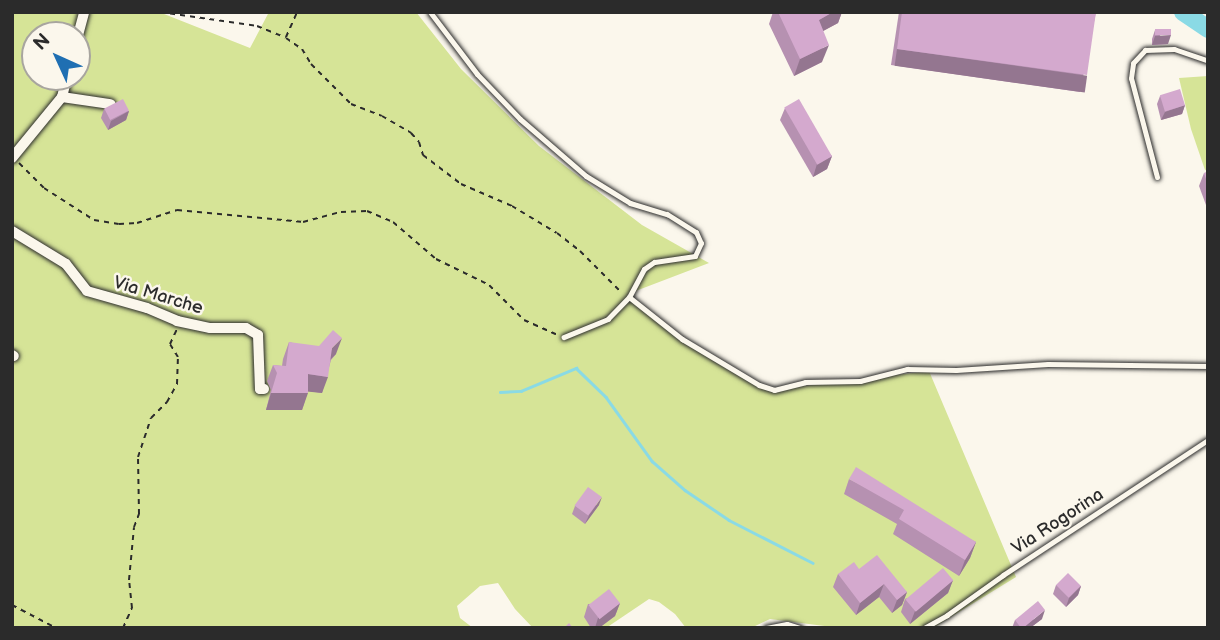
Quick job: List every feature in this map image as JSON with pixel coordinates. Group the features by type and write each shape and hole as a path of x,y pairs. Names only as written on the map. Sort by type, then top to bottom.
{"street":[{"path":"13,157 63,91"},
{"path":"62,96 110,104"},
{"name":"Via Marche","path":"12,231 66,264 87,291 147,308 177,321 210,328 246,328 258,335 260,389 264,389"}],"lane":[{"path":"430,12 477,74 520,119 586,176 630,203 667,214 696,232 701,243 695,256 654,262 644,269 629,297 608,319 564,337"},
{"path":"1157,177 1130,78 1133,63 1145,50 1174,49 1208,61"},
{"path":"629,297 682,339 760,385 774,390 805,382 860,381 907,369 956,370 999,365 1060,363 1208,366"},
{"name":"Via Rogorina","path":"924,628 1208,440"},
{"path":"766,628 787,624 800,628"}],"path":[{"path":"160,12 257,26 286,38 302,49 311,64 351,104 382,116 411,133 419,142 423,155 461,184 512,206 557,233 629,297"},
{"path":"286,38 297,12"},
{"path":"13,157 22,169 44,188 94,220 107,222 137,223 177,210 303,222 341,212 367,211 393,222 436,259 489,285 524,320 564,337"},
{"path":"123,628 132,608 129,580 134,527 139,514 138,457 151,418 167,402 177,384 178,357 170,344 177,329 177,321"},
{"path":"12,605 56,628"}],"green space":[{"path":"12,12 159,12 250,48 269,12 416,12 461,69 539,146 642,225 709,263 633,292 630,298 644,312 753,384 779,389 929,371 1016,577 933,628 840,628 770,619 751,628 686,628 675,614 659,602 649,599 606,628 533,628 515,609 498,583 480,586 457,606 460,618 473,628 12,628"},
{"path":"1208,76 1208,169 1205,170 1191,129 1179,78"}],"building":[{"path":"778,12 833,12 819,20 829,45 800,59"},
{"path":"902,12 1096,12 1087,75 897,49"},
{"path":"1155,29 1171,29 1171,35 1155,35"},
{"path":"1180,89 1185,105 1165,111 1160,95"},
{"path":"123,99 129,111 110,120 104,109"},
{"path":"799,99 832,156 817,165 784,108"},
{"path":"333,330 342,338 332,348 328,377 308,374 308,393 271,393 277,373 273,365 286,366 289,342 319,346"},
{"path":"856,467 976,542 965,560 899,519 904,510 849,479"},
{"path":"588,487 602,497 588,516 574,506"},
{"path":"877,555 907,592 897,600 884,584 860,603 838,574 854,562 859,569"},
{"path":"943,568 953,580 916,612 905,599"},
{"path":"1068,573 1081,586 1069,598 1056,585"},
{"path":"609,589 620,603 600,619 589,605"},
{"path":"1038,601 1045,610 1021,628 1015,620"}],"waterway":[{"path":"1183,12 1208,29"},
{"path":"500,392 521,391 576,368 606,397 652,461 685,490 729,520 813,563"}]}
